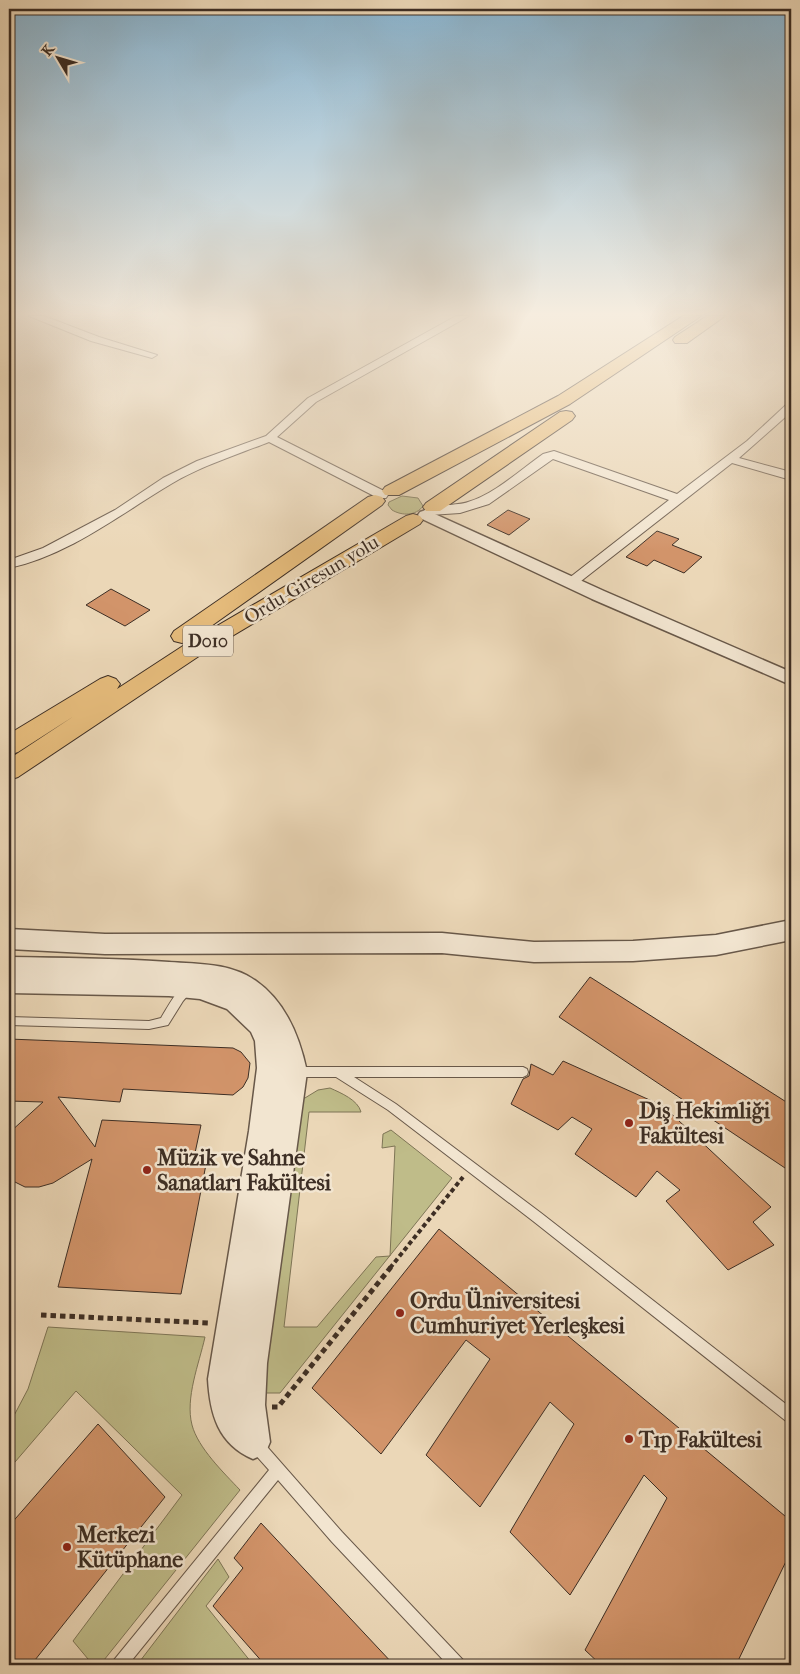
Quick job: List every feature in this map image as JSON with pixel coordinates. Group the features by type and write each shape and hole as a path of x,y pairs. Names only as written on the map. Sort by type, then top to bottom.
{"highway":[{"name":"Ordu-Giresun yolu","path":"9,746 152,657 276,572 383,495 573,394"},
{"name":"Ordu-Giresun yolu","path":"9,771 194,649 425,513 599,394"},
{"path":"412,490 421,492 432,502 425,513 395,520 380,514 376,510 383,495 412,490"}],"street":[{"path":"9,564 48,551 119,513 167,481 201,464 270,438 312,400 323,394"},
{"path":"571,582 730,459 791,406"},
{"path":"270,438 383,495"},
{"path":"425,513 460,509 485,501 547,456 554,454 620,480 679,499"},
{"path":"730,459 791,476"},
{"path":"425,513 571,582 791,679"},
{"path":"9,939 105,944 442,943 534,952 632,951 716,944 791,930"},
{"path":"9,967 152,970 216,976 235,982 252,993 272,1013 290,1051 293,1072 251,1363 248,1405 254,1442"},
{"path":"9,982 169,985 201,988 236,1001 250,1012 261,1025 268,1041 270,1068 263,1131 224,1379 226,1409 232,1425 254,1442"}],"lane":[{"path":"9,1021 149,1025 164,1022 179,998 190,987"},
{"path":"293,1072 523,1072"},
{"path":"338,1072 392,1107 791,1416"},
{"path":"254,1442 277,1470 458,1665"},
{"path":"119,1665 277,1470"}],"path":[{"path":"248,1405 278,1407 471,1167"},
{"path":"41,1315 216,1324"}],"shaded area":[{"path":"402,496 418,498 423,506 417,512 409,514 392,510 388,505 389,502"},
{"path":"330,1088 353,1100 361,1112 309,1112 284,1327 317,1327 376,1257 390,1256 280,1393 262,1393 300,1101 318,1090"},
{"path":"391,1130 452,1178 390,1255 395,1146 382,1148 383,1134"},
{"path":"48,1327 205,1337 191,1392 190,1415 192,1425 195,1434 206,1451 240,1490 100,1665 93,1665 73,1641 182,1495 76,1391 9,1469 9,1425 28,1389"},
{"path":"218,1559 229,1577 206,1606 251,1662 250,1665 137,1665"}],"building":[{"path":"508,510 530,519 509,535 487,525"},
{"path":"657,531 679,539 672,545 702,557 684,573 654,560 647,566 626,557"},
{"path":"111,589 150,610 125,626 86,605"},
{"path":"590,977 791,1105 791,1172 559,1017"},
{"name":"Müzik ve Sahne Sanatları Fakültesi","path":"9,1039 233,1048 241,1052 250,1063 248,1078 243,1087 233,1095 123,1089 120,1102 58,1097 95,1147 102,1120 201,1125 195,1153 208,1154 181,1294 58,1287 92,1159 53,1183 39,1187 25,1187 9,1179 9,1133 43,1102 9,1101"},
{"path":"563,1061 663,1106 771,1207 753,1222 774,1245 728,1270 666,1201 680,1190 657,1171 636,1197 575,1154 592,1129 572,1117 558,1130 511,1104 523,1079 529,1076 531,1064 553,1075"},
{"name":"Tıp Fakültesi","path":"439,1229 791,1521 791,1551 736,1665 601,1665 585,1650 667,1498 644,1475 570,1595 510,1532 574,1424 550,1402 480,1507 426,1455 490,1359 466,1340 381,1454 312,1388"},
{"name":"Merkezi Kütüphane","path":"98,1424 165,1497 31,1665 9,1665 9,1526"},
{"path":"261,1523 394,1665 265,1665 213,1606 243,1568 234,1558"}],"place":[{"name":"Diş Hekimliği Fakültesi","path":"629,1123"},
{"name":"Müzik ve Sahne Sanatları Fakültesi","path":"147,1170"},
{"name":"Ordu Üniversitesi Cumhuriyet Yerleşkesi","path":"400,1313"},
{"name":"Tıp Fakültesi","path":"629,1439"},
{"name":"Merkezi Kütüphane","path":"67,1547"}]}
